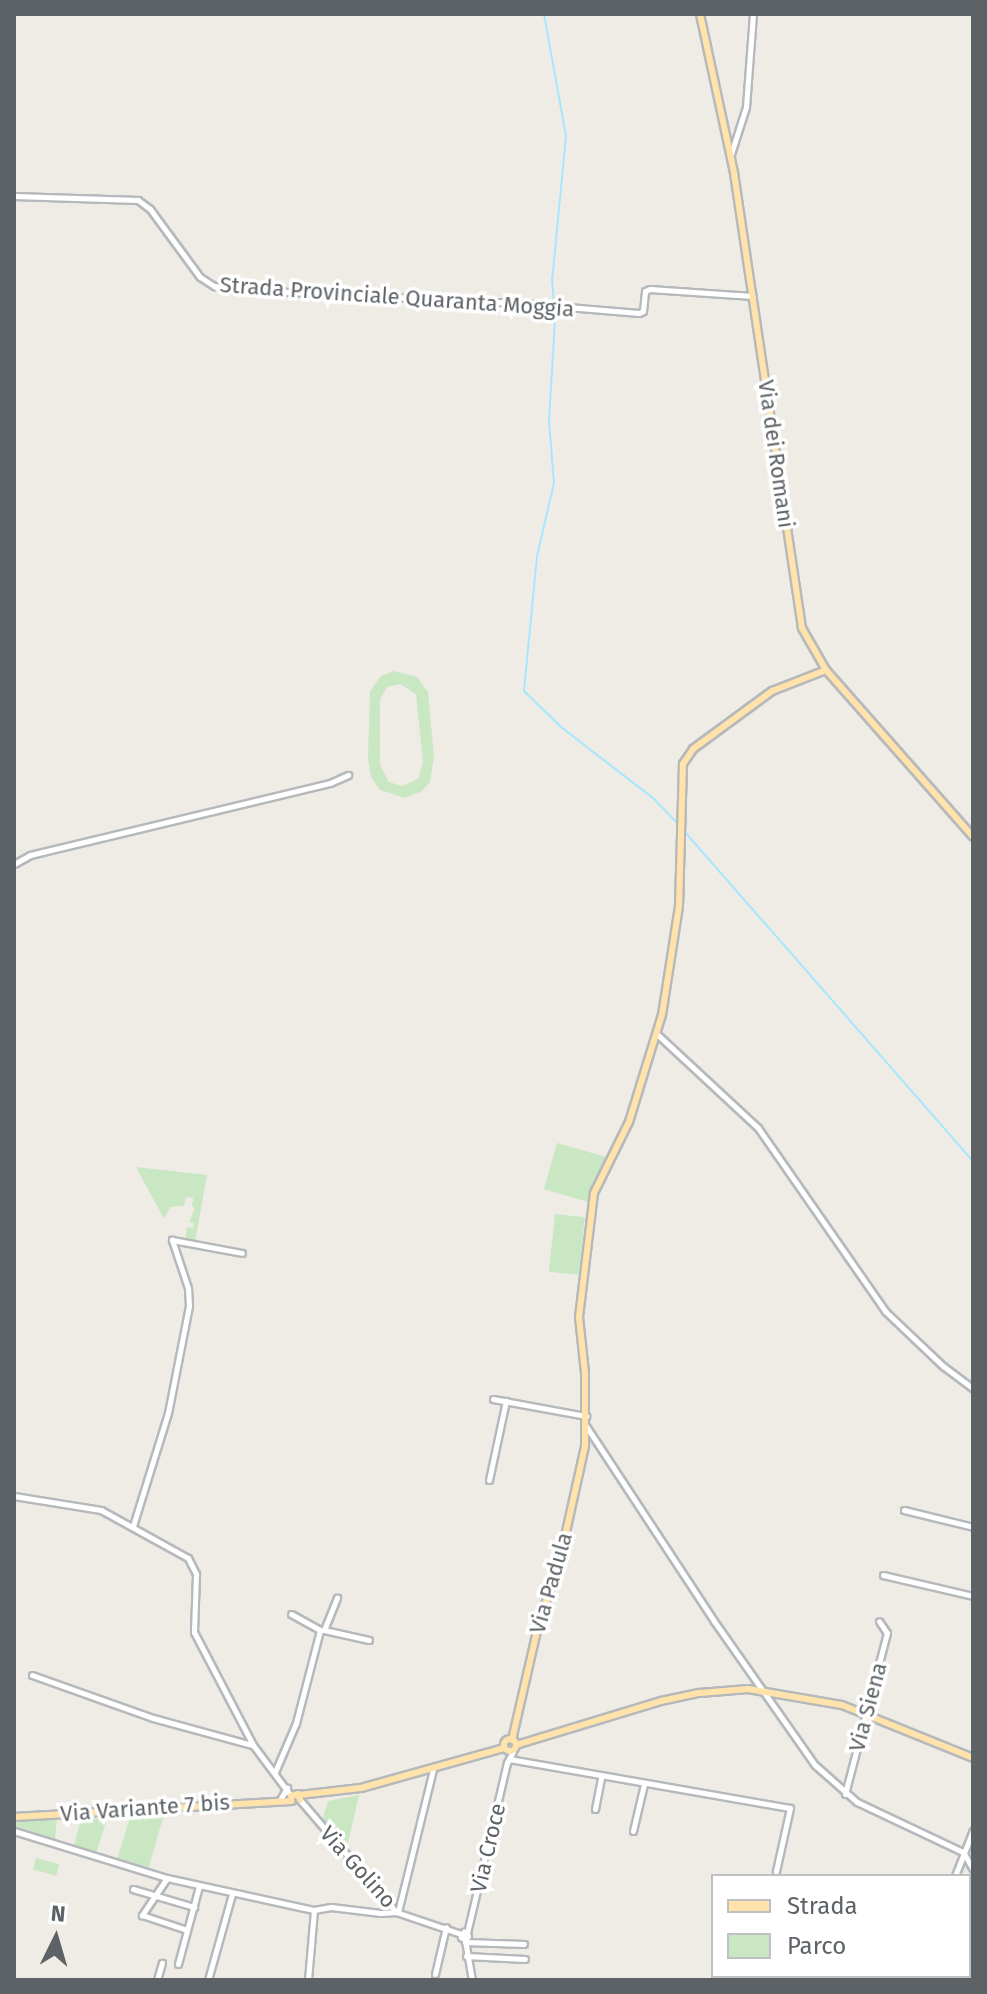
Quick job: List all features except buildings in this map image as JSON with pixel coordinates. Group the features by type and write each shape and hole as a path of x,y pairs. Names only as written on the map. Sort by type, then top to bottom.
{"main road":[{"name":"Via dei Romani","path":"700,14 731,154 799,614 807,639 826,670 973,837"},
{"name":"Via Padula","path":"510,1746 537,1631 562,1550 586,1426 581,1293 594,1193 629,1122 657,1034 679,906 681,776 693,749 772,691 826,670"},
{"name":"Via Variante 7 bis","path":"14,1817 296,1798 361,1788 681,1696 722,1691 762,1691 816,1698 866,1713 973,1758"}],"street":[{"path":"731,154 746,107 753,14"},
{"name":"Strada Provinciale Quaranta Moggia","path":"14,196 138,200 150,209 191,268 214,286 640,313 645,291 658,288 753,296"},
{"path":"14,864 30,855 330,783 348,775"},
{"path":"657,1034 758,1128 885,1311 943,1366 973,1389"},
{"path":"14,1496 85,1506 133,1526 168,1413 189,1306 188,1288 172,1240 242,1253"},
{"path":"493,1399 587,1416"},
{"path":"489,1480 506,1401"},
{"path":"586,1426 762,1691 815,1765 845,1794 963,1852 973,1869"},
{"path":"904,1510 973,1527"},
{"name":"Via Golino","path":"133,1526 188,1558 192,1565 196,1580 194,1632 253,1745 397,1912 446,1927 464,1937"},
{"path":"883,1575 973,1596"},
{"path":"275,1772 296,1723 322,1630 337,1598"},
{"path":"291,1614 322,1630 369,1640"},
{"name":"Via Siena","path":"845,1794 887,1633 879,1621"},
{"path":"32,1675 153,1718 253,1745"},
{"name":"Via Croce","path":"472,1980 464,1937 510,1746"},
{"path":"508,1761 790,1808 776,1871"},
{"path":"14,1831 167,1878 232,1894 314,1910 331,1907 397,1912 433,1769"},
{"path":"595,1809 601,1777"},
{"path":"633,1831 644,1784"},
{"path":"279,1799 287,1787"},
{"path":"956,1874 973,1830"},
{"path":"167,1878 142,1915 187,1930"},
{"path":"178,1964 199,1886"},
{"path":"133,1889 194,1907"},
{"path":"208,1980 232,1894"},
{"path":"308,1980 314,1910"},
{"path":"435,1974 446,1927"},
{"path":"464,1937 524,1944"},
{"path":"466,1956 525,1959"},
{"path":"157,1980 162,1963"}],"green space":[{"path":"394,671 417,677 428,692 434,757 430,782 422,791 405,798 380,790 371,777 368,759 370,691 381,676","holes":["400,684 416,694 423,763 418,779 402,786 389,782 380,765 380,699 387,687"]},
{"path":"557,1143 607,1157 594,1203 544,1189"},
{"path":"136,1167 207,1175 195,1242 185,1240 187,1227 193,1228 194,1223 189,1222 195,1208 192,1206 193,1198 186,1197 184,1206 170,1207 164,1219"},
{"path":"555,1214 585,1217 579,1275 549,1272"},
{"path":"359,1795 347,1847 342,1848 321,1825 328,1801"},
{"path":"164,1814 148,1870 117,1860 130,1817"},
{"path":"57,1818 55,1839 14,1826 17,1822"},
{"path":"107,1818 96,1854 74,1846 81,1819"},
{"path":"36,1858 59,1864 56,1876 33,1870"}],"waterway":[{"path":"544,14 566,136 552,281 555,319 549,421 554,483 537,556 524,691 561,727 654,799 680,826"},
{"path":"684,831 973,1161"}]}
